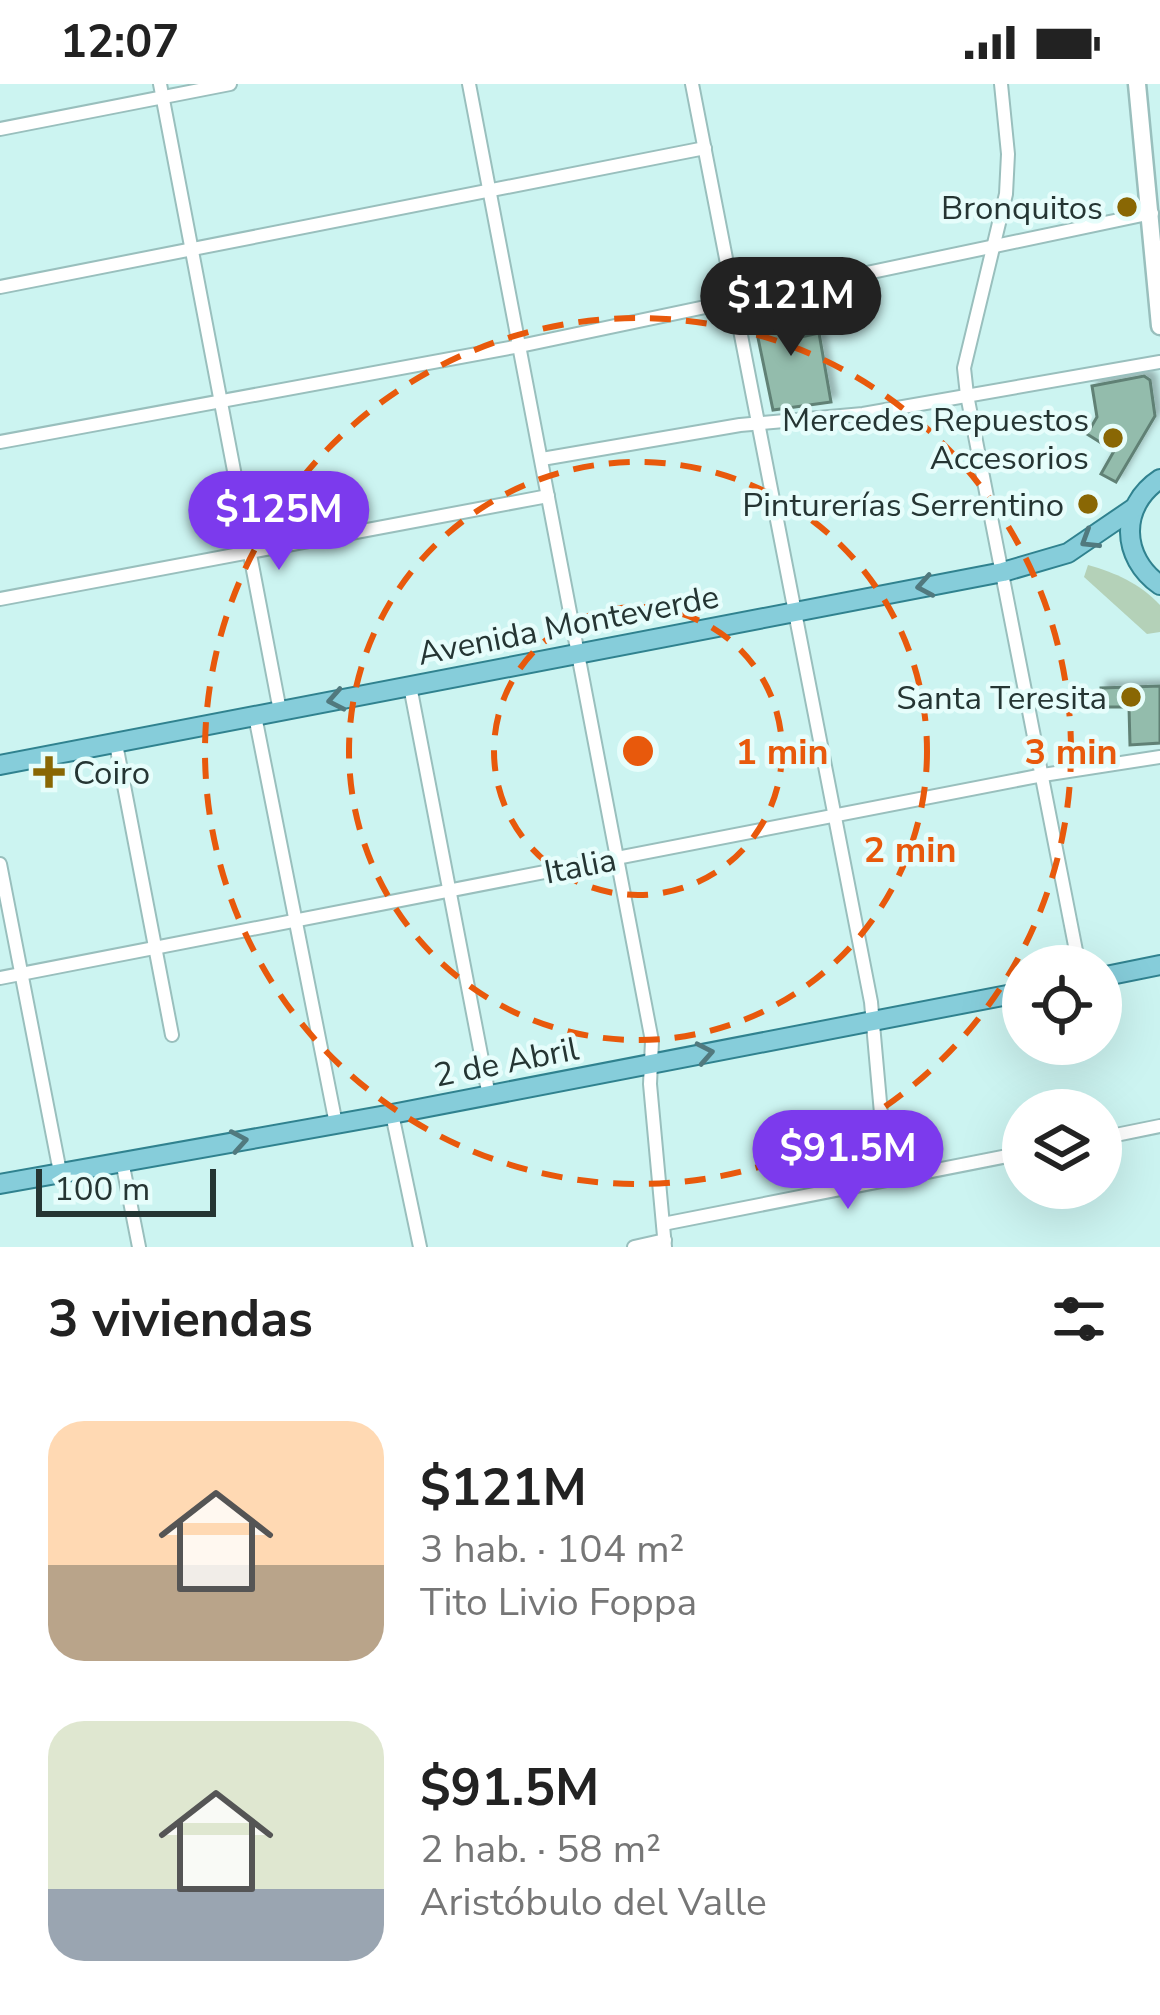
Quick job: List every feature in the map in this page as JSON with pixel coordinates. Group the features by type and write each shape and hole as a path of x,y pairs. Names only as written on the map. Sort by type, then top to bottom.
{"main road":[{"path":"1137,84 1151,121 1156,218 1149,229 1160,326"},
{"path":"1155,482 1160,462"},
{"name":"Avenida Monteverde","path":"0,765 1003,572 1068,553 1133,508 1155,482"},
{"path":"1133,508 1130,545 1137,562 1160,585"},
{"path":"1122,973 1160,965"},
{"name":"2 de Abril","path":"0,1184 489,1096 1002,996"}],"street":[{"path":"0,129 161,91 230,84"},
{"path":"469,84 652,1041 665,1244 634,1247"},
{"path":"692,84 872,1021 887,1180"},
{"path":"1001,84 1009,175 964,368 1075,945"},
{"path":"161,91 280,711"},
{"path":"0,287 705,148"},
{"path":"0,442 520,346 1156,218"},
{"path":"542,459 759,424 862,414 1160,362"},
{"path":"0,599 548,496"},
{"path":"410,686 489,1096"},
{"path":"255,716 336,1124"},
{"path":"116,744 172,1035"},
{"name":"Italia","path":"0,978 1042,775 1160,757"},
{"path":"0,864 60,1172"},
{"path":"392,1114 420,1247"},
{"path":"1122,1134 1160,1126"},
{"path":"663,1224 1002,1157"},
{"path":"122,1161 139,1247"}],"green space":[{"path":"1088,565 1127,580 1152,597 1160,605 1160,632 1147,634 1084,577"}],"building":[{"path":"794,301 801,337 819,333 831,402 773,410 752,309"},
{"path":"1144,376 1150,380 1155,416 1116,482 1101,474 1114,451 1087,434 1097,417 1092,386"},
{"path":"1160,686 1160,743 1130,745 1129,707 1102,707 1101,688"}],"place":[{"name":"Bronquitos","path":"1127,207"},
{"name":"Mercedes Repuestos Accesorios","path":"1113,438"},
{"name":"Pinturerías Serrentino","path":"1088,504"},
{"name":"Santa Teresita","path":"1131,697"},
{"name":"Coiro","path":"49,772"}]}
